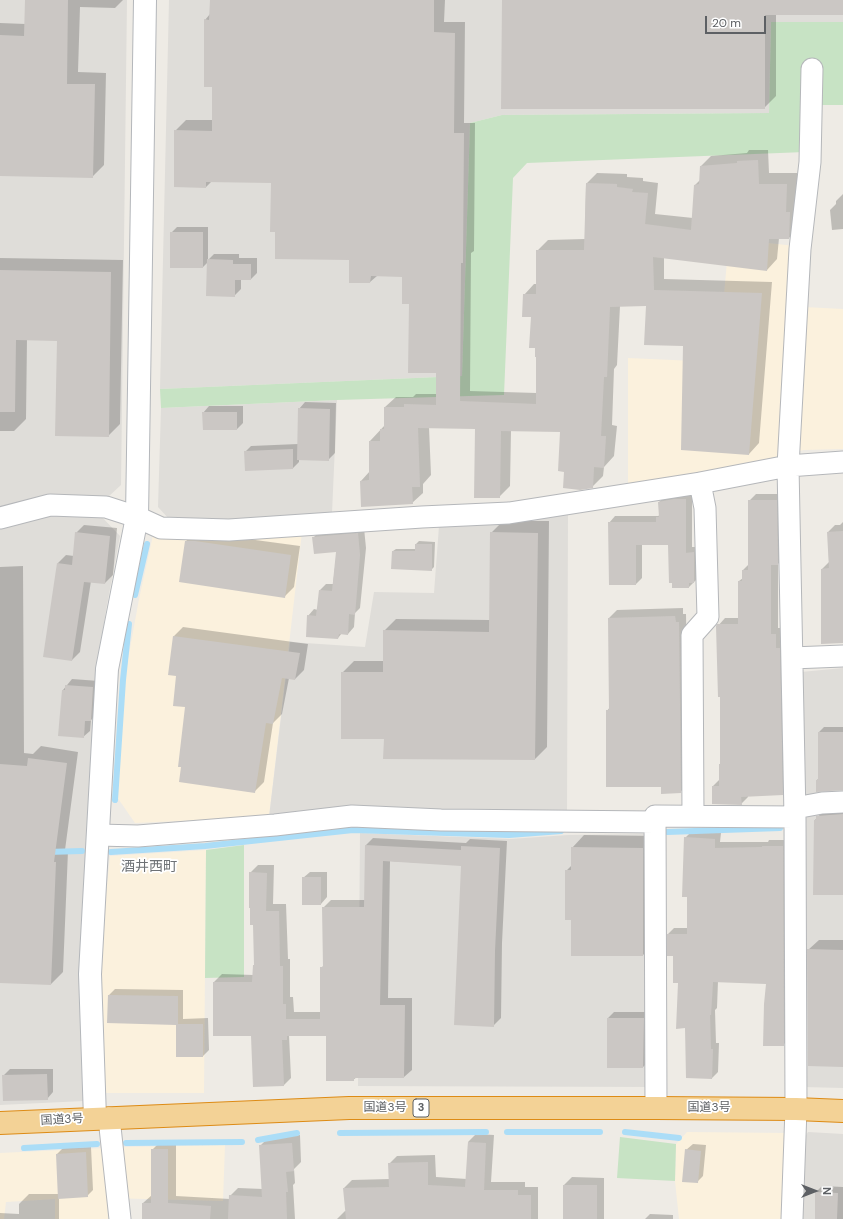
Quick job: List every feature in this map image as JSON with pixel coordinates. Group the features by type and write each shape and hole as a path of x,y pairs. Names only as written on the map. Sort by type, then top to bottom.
{"highway":[{"name":"国道3号","path":"0,1123 349,1108 656,1108 796,1109 843,1111"}],"street":[{"path":"120,1219 102,1118 90,974 106,669 137,517 146,0"},
{"path":"792,1219 796,1109 795,812 788,466 800,249 810,162 812,70"},
{"path":"0,518 50,505 106,507 137,517 161,528 229,530 422,517 509,514 700,483 788,466 843,462"},
{"path":"693,816 692,635 708,617 705,508 700,483"},
{"path":"792,658 843,656"},
{"path":"656,1108 655,816 795,812 822,803 843,802"},
{"path":"98,834 138,836 275,826 352,816 442,820 655,822"}],"shaded area":[{"path":"0,0 127,0 121,485 108,497 65,495 34,498 0,510"},
{"path":"169,0 843,0 843,22 771,22 769,113 502,115 470,123 462,376 160,389"},
{"path":"729,239 796,246 804,307 843,309 843,449 804,450 767,459 628,486 628,358 718,362"},
{"path":"337,400 332,513 233,520 169,519 158,507 161,408"},
{"path":"47,513 101,516 120,536 106,610 95,691 84,1101 0,1105 0,527"},
{"path":"568,515 567,814 269,817 290,642 365,647 374,592 434,593 439,526 494,523"},
{"path":"302,532 269,817 135,823 117,797 125,676 139,599 153,535"},
{"path":"843,668 843,1088 803,1087 807,935 801,672"},
{"path":"360,833 510,839 568,835 647,834 650,1087 358,1086"},
{"path":"206,850 204,1093 103,1093 98,973 110,856"},
{"path":"687,1132 788,1133 781,1219 679,1219 675,1181 676,1144"},
{"path":"808,1132 843,1134 843,1219 800,1219 801,1143"},
{"path":"225,1145 223,1201 107,1198 108,1219 55,1219 55,1199 6,1202 4,1219 0,1219 0,1153 126,1147"}],"green space":[{"path":"771,22 843,22 843,105 815,105 805,152 527,163 513,178 504,395 337,400 161,408 160,389 462,376 470,123 502,115 769,113"},
{"path":"244,845 244,977 205,978 206,850"},
{"path":"620,1137 676,1144 675,1181 617,1178"}],"building":[{"path":"25,0 68,0 67,84 95,84 93,178 0,176 0,35 24,36"},
{"path":"210,0 434,0 434,32 455,33 454,133 464,133 460,401 536,404 535,348 529,348 531,317 522,317 523,294 536,294 536,250 584,250 586,183 617,184 617,187 633,189 632,192 648,193 645,224 691,230 694,185 699,184 700,166 758,160 759,184 787,184 786,212 790,212 789,239 769,239 767,271 653,257 654,290 762,293 749,455 681,450 683,346 644,345 646,306 610,307 607,377 604,377 601,436 606,436 604,468 594,467 593,488 580,490 563,488 564,472 558,471 560,432 501,431 500,498 474,498 475,429 418,428 420,487 412,487 413,504 361,507 360,481 369,480 369,441 380,441 380,429 384,429 384,407 404,407 404,404 436,405 436,373 408,373 409,304 402,304 402,277 371,276 370,283 349,283 349,260 275,259 275,232 270,232 271,183 206,182 206,188 174,187 174,130 212,131 212,87 204,87 204,19 209,20"},
{"path":"502,0 843,0 843,15 765,15 765,109 501,109"},
{"path":"170,232 203,232 203,268 170,268"},
{"path":"207,259 233,260 233,264 251,264 251,280 235,280 235,297 206,296"},
{"path":"0,270 111,272 109,437 55,436 57,341 16,340 15,412 0,412"},
{"path":"298,408 330,409 329,461 297,460"},
{"path":"202,412 237,412 237,430 203,430"},
{"path":"293,449 293,469 245,471 244,451"},
{"path":"674,499 686,499 686,553 694,552 694,583 689,583 689,588 672,588 672,583 669,583 668,545 636,545 636,585 609,585 608,522 656,522 656,517 659,517 658,502"},
{"path":"748,500 777,500 778,565 771,565 771,634 776,634 776,648 780,648 783,795 741,797 742,805 712,804 712,786 719,786 720,764 720,697 718,697 716,626 717,624 738,624 738,581 742,581 742,570 748,570"},
{"path":"843,531 843,643 821,644 821,569 829,568 827,532"},
{"path":"75,532 110,536 105,584 84,582 72,661 43,657 57,563 72,565"},
{"path":"490,532 538,533 535,760 383,759 384,739 341,739 341,672 383,672 383,630 489,632"},
{"path":"358,533 360,555 355,615 349,614 348,635 339,634 338,639 306,637 307,615 316,616 319,590 332,591 336,552 314,554 312,537"},
{"path":"185,541 195,541 291,555 285,598 179,582"},
{"path":"415,544 432,544 432,571 391,569 392,551 415,551"},
{"path":"675,616 676,622 679,622 681,793 661,794 661,787 606,787 606,710 609,710 608,618"},
{"path":"173,636 300,653 295,680 282,678 273,724 266,723 255,793 179,782 181,767 178,767 185,707 173,706 176,676 168,675"},
{"path":"65,685 93,687 91,721 85,721 84,738 58,736 62,690 65,690"},
{"path":"818,732 843,732 843,790 816,792 816,780 818,780"},
{"path":"28,758 67,763 54,862 56,862 51,985 0,983 0,764 27,766"},
{"path":"843,814 843,895 813,895 814,820 816,820 816,816"},
{"path":"684,837 715,839 715,848 783,846 784,1046 763,1046 766,984 713,982 710,1015 711,1049 713,1049 712,1079 686,1078 685,1028 676,1029 678,983 673,983 673,956 667,956 667,934 687,934 687,897 682,897"},
{"path":"365,845 461,850 461,846 500,848 495,951 494,1027 454,1025 461,866 383,861 380,1005 405,1005 404,1078 354,1078 354,1081 326,1081 326,1036 287,1036 287,1040 282,1040 284,1086 253,1087 251,1036 213,1036 213,982 252,982 254,965 253,925 250,925 249,872 267,873 266,911 279,911 280,966 283,966 283,1004 286,1004 286,1019 320,1019 320,967 323,967 322,907 364,907"},
{"path":"571,847 643,848 643,956 571,956 571,920 565,920 565,870 571,870"},
{"path":"302,877 321,877 321,905 302,905"},
{"path":"807,949 843,950 843,1067 808,1066"},
{"path":"108,995 178,996 178,1024 203,1024 203,1057 176,1057 176,1025 107,1023"},
{"path":"607,1018 644,1018 643,1068 607,1068"},
{"path":"47,1074 48,1100 3,1101 2,1075"},
{"path":"468,1142 486,1143 484,1190 518,1190 518,1195 531,1195 531,1219 346,1219 343,1188 389,1187 388,1163 428,1162 428,1185 465,1187"},
{"path":"292,1143 294,1171 286,1172 288,1192 286,1192 287,1219 228,1219 229,1195 262,1197 259,1145"},
{"path":"151,1149 168,1149 168,1203 211,1206 210,1219 142,1219 142,1203 151,1203"},
{"path":"685,1149 701,1151 698,1183 682,1182"},
{"path":"86,1152 88,1197 58,1199 56,1154"},
{"path":"563,1185 597,1185 597,1219 563,1219"},
{"path":"815,1192 838,1193 837,1219 815,1219"}],"waterway":[{"path":"135,595 147,544"},
{"path":"115,800 123,680 129,624"},
{"path":"667,832 780,828"},
{"path":"111,852 205,846 353,830 509,835 561,831"},
{"path":"47,852 82,851"},
{"path":"340,1133 486,1132"},
{"path":"507,1132 600,1132"},
{"path":"625,1132 679,1138"},
{"path":"258,1140 297,1133"},
{"path":"126,1143 242,1142"},
{"path":"24,1148 97,1144"}],"district":[{"name":"酒井西町","path":"149,867"}]}
